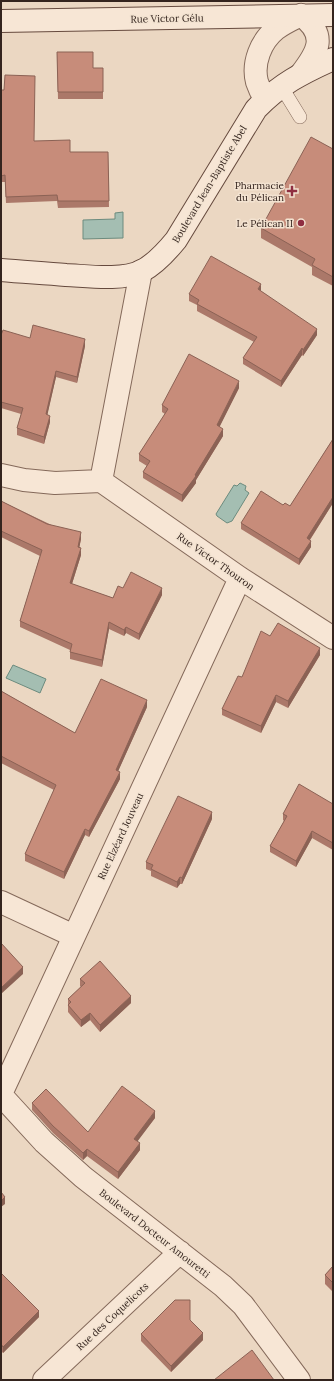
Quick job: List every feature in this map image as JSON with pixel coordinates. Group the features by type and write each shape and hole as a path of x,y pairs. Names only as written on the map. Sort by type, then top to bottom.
{"street":[{"path":"273,93 257,83 255,68 262,47 265,41 276,30 301,15 315,27 318,46 313,59 301,74"},
{"name":"Rue Victor Gélu","path":"1,20 333,15"},
{"name":"Boulevard Jean-Baptiste Abel","path":"1,270 103,277 121,276 141,271 158,259 176,240 256,109 273,93 301,74 333,59"},
{"path":"1,474 24,480 55,483 101,481 141,271"},
{"name":"Rue Victor Thouron","path":"101,481 240,578 333,638"},
{"name":"Rue Elzéard Jouveau","path":"1,1095 240,578"},
{"path":"1,902 74,936"},
{"name":"Boulevard Docteur Amouretti","path":"1,1095 60,1158 224,1286 243,1305 299,1380"},
{"name":"Rue des Coquelicots","path":"44,1380 180,1252"}],"lane":[{"path":"273,93 300,117"}],"shaded area":[{"path":"123,212 123,238 83,239 83,220 115,219 115,213"},
{"path":"240,483 246,486 245,490 249,493 232,521 227,523 216,514 234,485 237,486"},
{"path":"13,665 46,679 40,693 6,678"}],"building":[{"path":"57,52 93,52 93,68 103,68 103,92 58,92"},
{"path":"5,75 35,76 34,141 70,140 70,152 108,152 109,201 58,201 57,195 6,197 5,175 1,176 1,90 4,90"},
{"name":"Le Pélican II","path":"311,137 333,149 333,277 312,265 315,259 261,228"},
{"path":"211,256 261,284 258,289 317,329 303,350 302,348 281,381 243,358 257,337 197,304 199,300 189,294"},
{"path":"33,325 85,339 77,377 56,371 46,414 50,416 44,437 17,428 23,408 1,402 1,335 3,330 30,338"},
{"path":"189,354 239,381 217,425 223,429 195,475 196,476 182,495 143,472 150,461 139,454 168,409 162,405"},
{"path":"333,439 333,497 307,538 311,541 299,559 241,523 261,491 283,505 285,503 290,506"},
{"path":"1,501 47,524 81,532 78,547 81,548 70,583 113,598 118,586 123,588 131,572 162,588 139,634 126,627 124,630 109,622 102,660 70,652 72,644 20,621 42,550 1,531"},
{"path":"278,623 320,648 288,701 276,695 261,726 222,709 238,676 242,677 261,631 270,636"},
{"path":"101,679 147,700 116,770 120,772 89,831 85,829 64,872 25,854 56,785 1,756 1,691 75,733"},
{"path":"299,784 333,804 333,843 312,831 296,861 270,846 287,816 283,814"},
{"path":"178,796 212,812 182,878 180,877 177,882 151,869 153,865 146,862"},
{"path":"1,943 23,967 1,988"},
{"path":"100,961 131,996 100,1025 90,1013 81,1020 68,1005 71,1002 68,999 85,983 80,979"},
{"path":"122,1086 155,1111 134,1139 140,1143 118,1172 87,1149 83,1153 53,1126 32,1103 46,1089 88,1132"},
{"path":"1,1192 5,1197 1,1201"},
{"path":"333,1266 333,1283 325,1275"},
{"path":"1,1273 39,1311 3,1347 1,1344"},
{"path":"175,1300 190,1300 190,1320 203,1333 171,1366 141,1334"},
{"path":"252,1350 274,1380 214,1380"}],"place":[{"name":"Pharmacie du Pélican","path":"292,191"},
{"name":"Le Pélican II","path":"301,223"}]}
